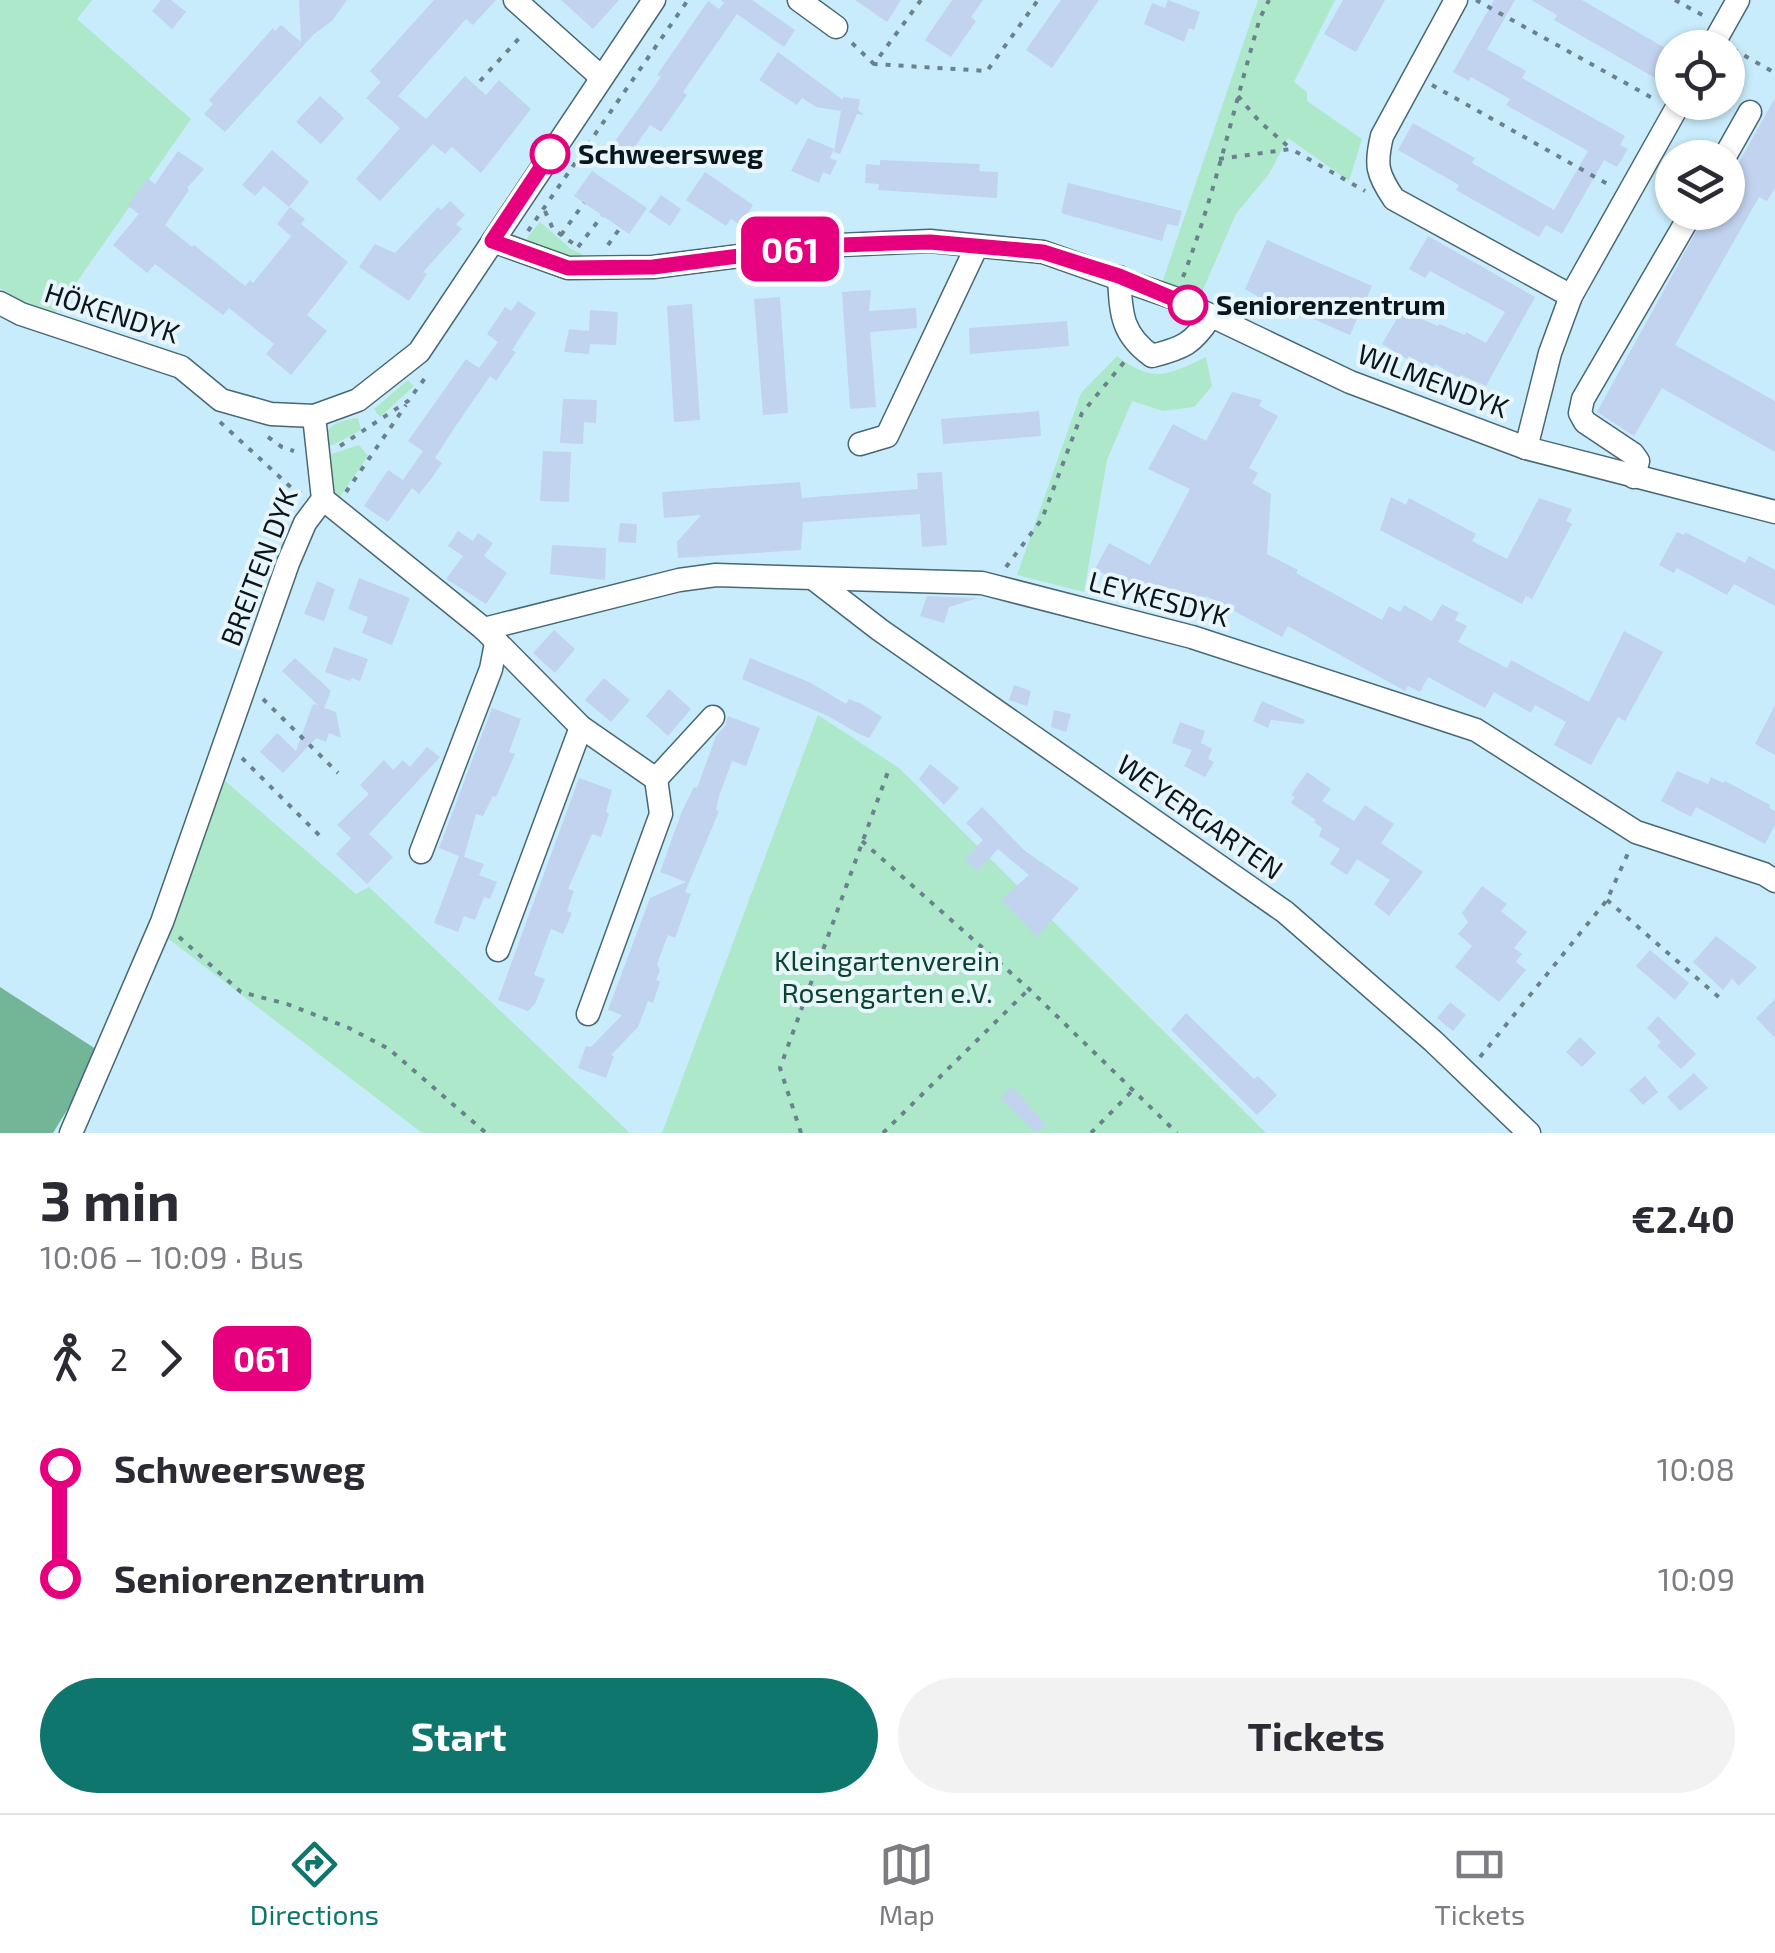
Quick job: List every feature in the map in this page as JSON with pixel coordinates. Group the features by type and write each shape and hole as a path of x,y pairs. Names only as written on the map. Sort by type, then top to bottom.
{"street":[{"path":"515,0 601,77"},
{"path":"314,416 358,400 419,352 654,0"},
{"path":"799,0 836,27"},
{"path":"1456,0 1382,136 1376,160 1381,180 1394,199 1570,296"},
{"path":"1721,30 1738,0"},
{"path":"1734,140 1750,112"},
{"path":"1526,448 1550,353 1570,296 1671,120"},
{"path":"1634,477 1638,461 1633,454 1585,422 1580,413 1584,399 1682,230"},
{"name":"WILMENDYK","path":"492,241 568,268 653,267 817,246 930,242 1043,252 1174,298 1350,382 1526,448 1775,512"},
{"path":"860,444 887,436 978,246"},
{"path":"1119,276 1123,320 1134,344 1152,356 1176,350 1196,339 1210,317"},
{"name":"HÖKENDYK","path":"0,303 21,314 181,367 222,400 270,414 314,416"},
{"name":"BREITEN DYK","path":"71,1133 162,922 288,563 305,523 329,504 314,416"},
{"path":"329,504 490,636 581,727 656,779 661,814 588,1014"},
{"name":"LEYKESDYK","path":"490,636 698,578 754,574 992,586 1192,636 1476,730 1636,832 1764,874 1775,882"},
{"name":"WEYERGARTEN","path":"814,579 880,630 1285,912 1467,1072 1529,1133"},
{"path":"421,852 491,669 490,636"},
{"path":"656,779 713,717"},
{"path":"498,950 581,727"}],"path":[{"path":"874,64 921,0"},
{"path":"836,27 874,64 988,71 1038,0"},
{"path":"1174,298 1199,234 1269,0"},
{"path":"1476,0 1655,95"},
{"path":"1675,0 1708,30"},
{"path":"480,81 526,30"},
{"path":"1745,54 1775,72"},
{"path":"1414,76 1628,195"},
{"path":"1238,95 1258,121 1291,149 1333,170 1359,189 1394,199"},
{"path":"1219,159 1291,149"},
{"path":"561,235 584,203"},
{"path":"578,246 602,216"},
{"path":"603,253 620,228"},
{"path":"992,586 1042,519 1082,413 1134,344"},
{"path":"217,420 295,491 329,504 408,401"},
{"path":"248,684 338,773"},
{"path":"227,744 320,836"},
{"path":"801,1133 780,1068 889,769"},
{"path":"1467,1072 1606,900 1636,832"},
{"path":"862,840 1030,989 1177,1133"},
{"path":"1606,900 1722,1000"},
{"path":"162,922 241,992 287,1004 349,1028 389,1049 486,1133"},
{"path":"882,1133 1030,989"},
{"path":"1091,1133 1134,1089"}],"green space":[{"path":"0,0 92,0 77,19 191,119 55,313 25,303 0,288"},
{"path":"1258,0 1335,0 1294,82 1307,92 1307,101 1362,139 1349,181 1288,138 1269,174 1236,214 1198,301 1162,283"},
{"path":"540,222 581,257 553,254 529,243 527,238"},
{"path":"1117,356 1141,370 1161,374 1206,357 1212,386 1194,407 1163,411 1132,401 1107,460 1084,592 1017,575 1081,393"},
{"path":"408,380 414,386 380,417 374,409"},
{"path":"358,418 361,430 320,448 333,426"},
{"path":"359,445 368,456 339,498 328,489 325,456"},
{"name":"Kleingartenverein Rosengarten e.V.","path":"818,715 899,768 1266,1133 662,1133"},
{"path":"223,779 356,894 369,887 630,1133 422,1133 166,937"},
{"path":"0,987 102,1053 53,1133 0,1133"}],"building":[{"path":"161,0 171,0 186,12 172,29 152,11"},
{"path":"299,0 347,0 332,21 313,35 225,132 204,114 213,104 209,100 273,28 275,31 281,25 301,42"},
{"path":"434,0 496,0 473,25 466,19 398,96 426,119 465,76 486,95 499,80 531,109 481,173 452,147 445,154 433,144 380,201 356,179 400,128 366,98 381,82 370,71"},
{"path":"561,0 619,0 593,29"},
{"path":"721,0 752,0 795,30 784,47 737,14 683,92 687,95 661,132 650,125 629,155 613,144 708,1 719,9 724,3"},
{"path":"855,0 901,0 887,22"},
{"path":"952,0 983,0 971,17 976,21 951,57 925,40"},
{"path":"1061,0 1099,0 1052,68 1026,50"},
{"path":"1168,0 1200,12 1194,30 1189,28 1184,42 1144,24 1152,3 1165,8"},
{"path":"1343,0 1385,0 1356,52 1324,34"},
{"path":"1494,0 1515,0 1487,49 1526,71 1522,78 1625,136 1620,145 1628,149 1617,167 1604,160 1562,234 1546,225 1539,237 1456,190 1459,185 1398,150 1413,123 1475,158 1472,163 1554,210 1588,151 1506,105 1510,99 1471,77 1469,81 1453,72"},
{"path":"1531,0 1582,0 1655,42 1655,78 1554,20 1557,15"},
{"path":"778,52 843,100 860,99 858,110 864,115 857,114 840,154 834,152 841,111 816,107 802,98 797,105 759,80"},
{"path":"320,96 344,118 321,144 296,122"},
{"path":"1775,98 1775,188 1767,201 1759,197 1745,222 1745,152"},
{"path":"808,138 834,149 830,158 837,161 830,175 823,172 819,183 791,171"},
{"path":"272,150 309,182 289,207 264,186 255,196 242,185"},
{"path":"178,151 204,169 187,188 165,225 245,286 250,280 253,283 301,224 348,262 307,315 327,331 291,375 266,354 274,344 229,308 223,315 155,264 147,273 113,245 139,214 128,206 147,178 155,184"},
{"path":"880,160 980,164 979,171 998,172 997,198 878,190 879,184 865,183 866,164 880,165"},
{"path":"592,171 647,208 629,234 574,196"},
{"path":"705,172 753,205 740,225 731,219 726,226 686,200"},
{"path":"1068,183 1182,211 1178,226 1167,224 1162,241 1061,213"},
{"path":"661,195 681,209 670,226 649,212"},
{"path":"450,201 465,215 456,224 462,229 423,272 427,274 409,301 359,267 375,244 395,253 438,207 441,210"},
{"path":"290,207 305,219 291,236 277,224"},
{"path":"1697,230 1740,230 1675,345 1775,401 1775,452 1662,388 1634,436 1597,412"},
{"path":"1428,236 1535,297 1486,386 1461,375 1459,378 1435,364 1423,364 1409,356 1407,359 1382,344 1402,310 1486,343 1505,312 1430,271 1425,278 1409,269"},
{"path":"1267,240 1372,286 1350,335 1283,306 1281,312 1258,302 1260,298 1245,289"},
{"path":"871,290 869,311 916,308 917,328 870,332 876,407 850,409 842,292"},
{"path":"780,297 788,413 763,415 754,299"},
{"path":"518,301 536,313 496,381 490,376 435,458 442,463 431,479 419,494 412,488 388,522 364,506 388,470 403,480 423,451 408,441 466,359 479,368 498,342 487,334 505,307 511,311"},
{"path":"692,304 700,420 674,422 667,306"},
{"path":"590,310 618,312 616,345 590,344 589,354 564,352 569,329 589,331"},
{"path":"1067,321 1069,346 970,354 969,328"},
{"path":"1232,392 1262,400 1259,406 1278,416 1249,468 1258,473 1252,483 1271,494 1267,554 1298,570 1296,573 1382,620 1389,606 1400,612 1404,605 1432,621 1442,604 1459,613 1455,620 1467,626 1458,642 1507,668 1511,660 1589,702 1624,631 1663,652 1625,721 1618,717 1591,765 1554,745 1566,722 1535,705 1531,713 1494,692 1485,708 1428,677 1420,692 1408,686 1405,691 1288,626 1282,637 1206,596 1192,621 1095,569 1109,543 1150,565 1190,489 1148,469 1173,424 1206,441"},
{"path":"563,399 597,400 596,423 584,422 583,444 560,443"},
{"path":"1039,411 1041,436 943,444 941,419"},
{"path":"543,451 571,452 569,502 540,501"},
{"path":"942,472 947,545 922,547 920,514 803,522 801,550 678,558 677,542 701,515 664,518 662,492 800,482 802,498 918,489 917,473"},
{"path":"1391,497 1406,505 1409,498 1476,534 1472,541 1507,559 1539,498 1572,509 1566,521 1572,524 1532,599 1526,596 1522,604 1380,530"},
{"path":"620,523 637,524 636,543 618,542"},
{"path":"458,531 473,541 478,533 493,543 484,556 507,573 486,604 446,579 463,556 448,546"},
{"path":"1677,532 1685,532 1745,563 1749,556 1775,570 1775,606 1734,584 1727,595 1677,568 1674,573 1659,565"},
{"path":"552,545 606,548 605,580 550,574"},
{"path":"359,578 410,598 392,645 362,633 368,617 348,609"},
{"path":"317,581 335,589 324,621 304,614"},
{"path":"927,596 978,598 949,607 944,623 920,616"},
{"path":"554,630 575,649 555,673 533,653"},
{"path":"334,647 368,659 360,681 325,672"},
{"path":"295,658 331,691 324,708 336,712 341,738 329,733 326,742 316,738 283,773 260,752 277,733 296,751 313,704 318,705 282,671"},
{"path":"750,658 809,682 846,704 849,699 862,704 882,717 869,738 859,734 828,716 742,679"},
{"path":"604,678 630,700 611,722 585,700"},
{"path":"1014,685 1031,691 1027,706 1009,700"},
{"path":"669,689 691,709 668,736 646,716"},
{"path":"1262,701 1305,720 1303,724 1271,720 1268,728 1253,721"},
{"path":"1775,705 1775,755 1755,744"},
{"path":"492,708 521,719 509,752 515,754 496,797 493,796 483,816 476,814 464,857 484,864 479,875 497,882 490,899 484,897 475,920 464,916 458,932 434,923 459,856 439,848"},
{"path":"1054,710 1071,714 1066,732 1051,727"},
{"path":"728,716 760,728 746,766 732,761 719,796 719,811 685,892 691,894 675,938 668,935 657,964 660,970 656,980 660,982 653,1003 648,1001 638,1027 611,1055 614,1056 606,1078 578,1068 586,1046 591,1047 622,1015 608,1010 650,898 686,882 660,872 682,811 694,787 697,788 716,736"},
{"path":"1180,722 1205,731 1201,743 1212,749 1208,759 1214,762 1205,777 1184,766 1192,750 1172,743"},
{"path":"427,747 440,757 369,834 393,857 367,884 336,854 351,838 337,825 369,794 360,785 384,760 393,770 403,760 410,767"},
{"path":"930,764 959,788 944,805 919,779"},
{"path":"1677,771 1708,784 1711,777 1725,781 1770,805 1775,811 1775,825 1765,844 1696,807 1691,817 1661,801"},
{"path":"1307,772 1331,789 1322,801 1354,821 1365,805 1394,824 1381,843 1423,872 1389,916 1374,904 1390,880 1357,859 1347,875 1330,864 1340,849 1319,836 1322,828 1316,820 1291,803 1295,797 1291,795"},
{"path":"579,778 612,790 606,812 609,814 601,837 592,834 568,889 574,891 567,911 572,913 563,934 551,929 534,975 545,979 528,1011 498,1000"},
{"path":"982,807 1025,851 1079,888 1037,937 1001,900 1029,875 998,849 978,871 964,860 983,840 966,823"},
{"path":"1482,886 1507,904 1501,911 1527,932 1514,948 1522,954 1516,962 1526,970 1499,1002 1455,967 1472,946 1458,934 1468,922 1462,913"},
{"path":"1716,936 1757,967 1739,986 1732,979 1723,990 1693,962"},
{"path":"1650,950 1689,983 1675,1000 1636,966"},
{"path":"1775,999 1775,1038 1756,1018"},
{"path":"1450,1002 1466,1015 1453,1031 1437,1018"},
{"path":"1186,1013 1254,1079 1258,1076 1277,1095 1257,1115 1171,1030"},
{"path":"1658,1016 1696,1054 1681,1069 1657,1046 1661,1042 1647,1028"},
{"path":"1580,1037 1596,1053 1582,1067 1566,1052"},
{"path":"1694,1073 1708,1088 1680,1111 1667,1097"},
{"path":"1645,1076 1658,1092 1643,1105 1629,1090"},
{"path":"1012,1087 1046,1124 1036,1133 1000,1098"}],"bus line":[{"name":"061","path":"550,154 492,241 568,268 653,267 817,246 930,242 1043,252 1119,276 1188,305"}],"place":[{"name":"Schweersweg","path":"550,154"},
{"name":"Seniorenzentrum","path":"1188,305"}]}
